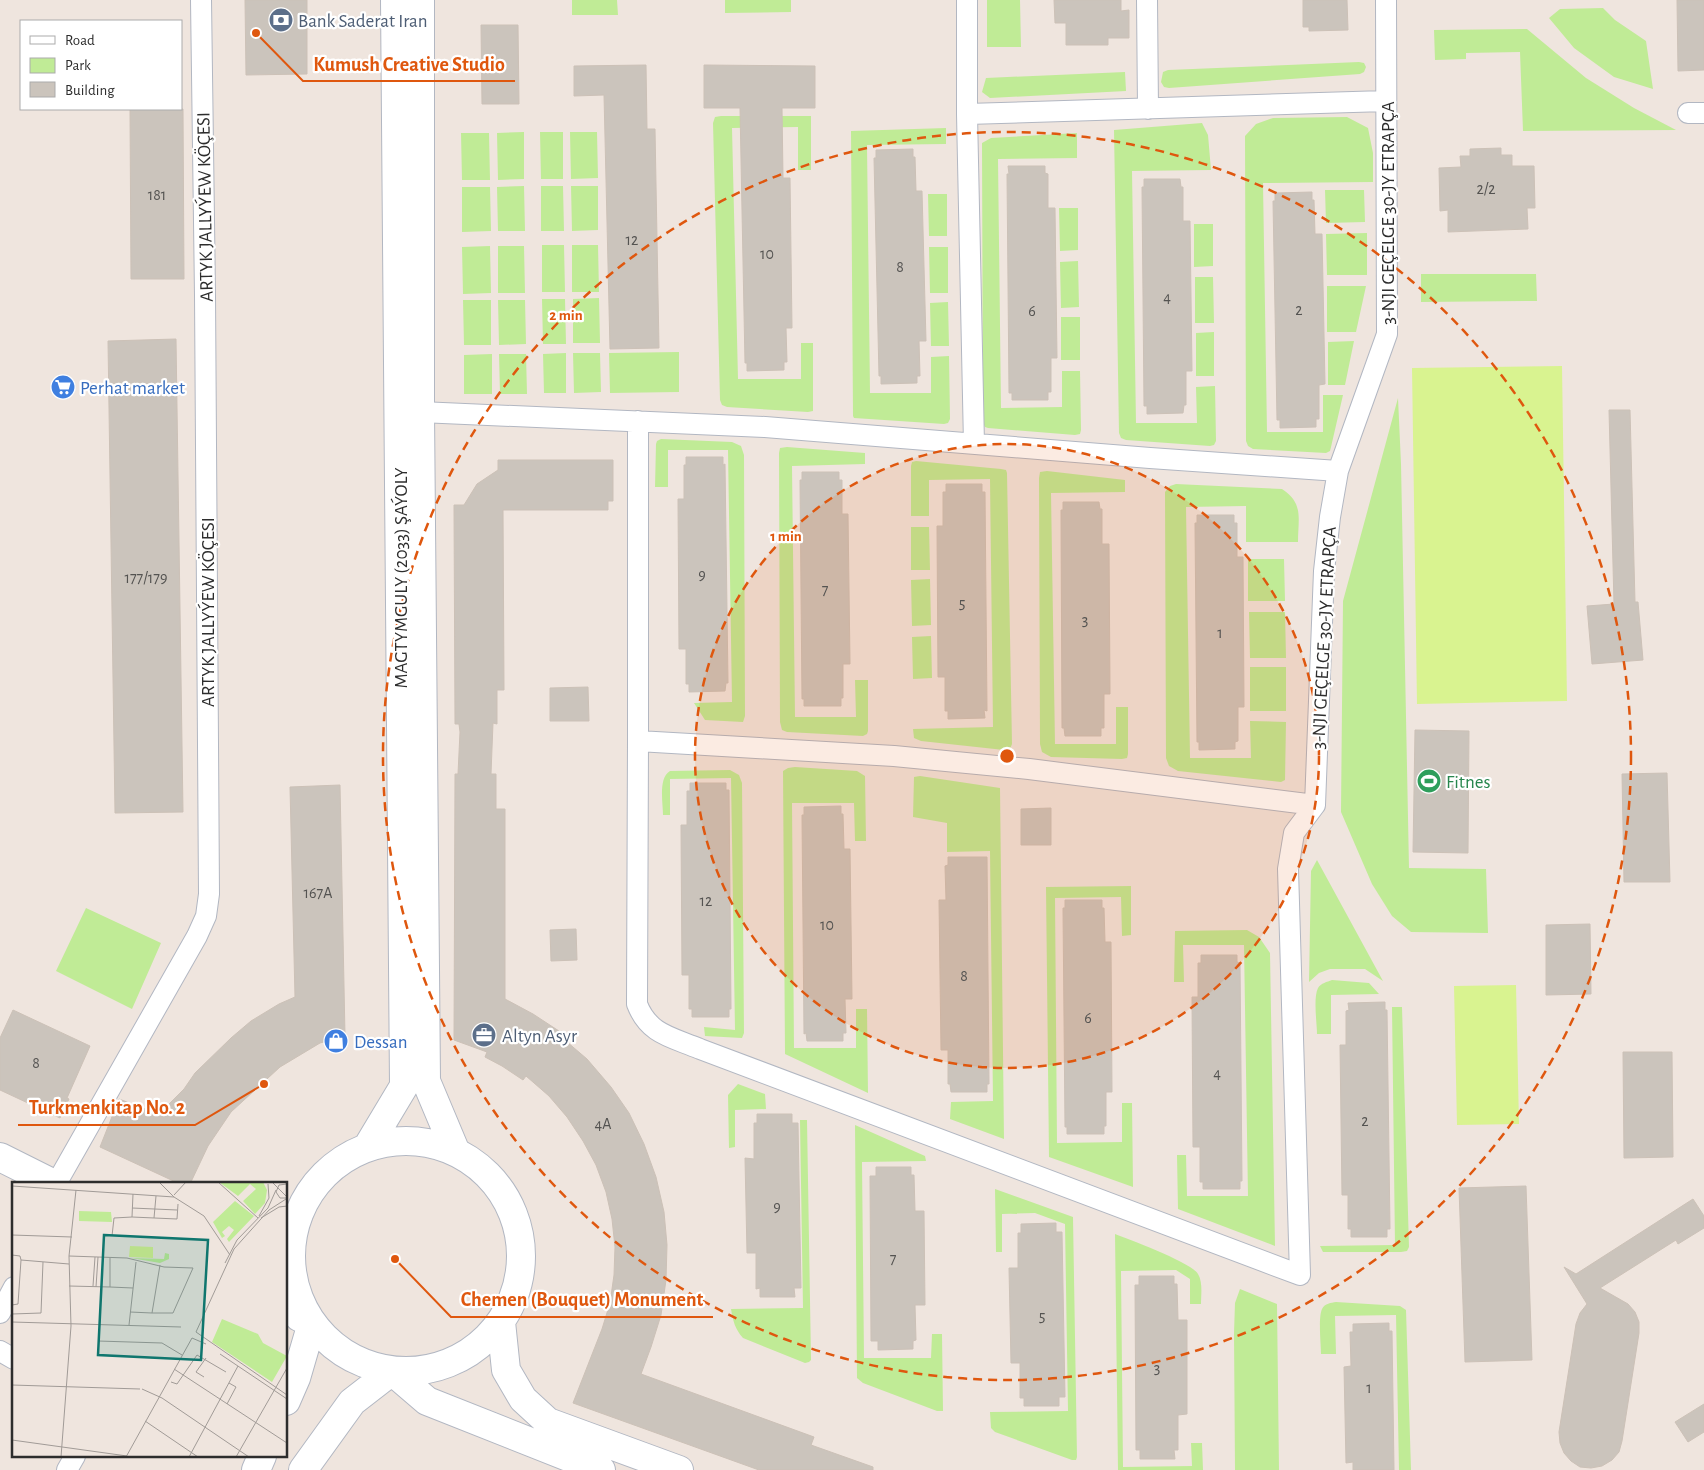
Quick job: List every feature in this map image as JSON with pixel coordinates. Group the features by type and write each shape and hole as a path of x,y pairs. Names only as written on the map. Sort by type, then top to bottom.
{"main road":[{"name":"MAGTYMGULY (2033) ŞAÝOLY","path":"368,1146 404,1086 395,0"},
{"name":"MAGTYMGULY (2033) ŞAÝOLY","path":"420,0 420,412 426,1081 455,1150"},
{"path":"394,1141 420,1141 455,1150 476,1164 500,1190 516,1221 521,1256 516,1291 501,1322 478,1346 451,1363 419,1371 392,1371 366,1365 332,1344 312,1323 298,1298 292,1270 294,1211 318,1182 340,1160 368,1146 394,1141"},
{"path":"0,1157 51,1182"},
{"path":"288,1311 312,1323"},
{"path":"501,1322 506,1370 523,1399 548,1422 679,1470"},
{"path":"288,1396 296,1378 312,1323"},
{"path":"303,1470 352,1402 392,1371"},
{"path":"392,1371 427,1401 601,1470"},
{"path":"256,1470 261,1458"}],"street":[{"name":"ARTYK JALLYÝEW KÖÇESI","path":"56,1182 197,936 206,916 209,894 206,315 200,0"},
{"path":"967,0 967,114 974,444"},
{"path":"1147,0 1148,109"},
{"name":"3-NJI GEÇELGE 30-JY ETRAPÇA","path":"1315,805 1324,571 1338,471 1387,334 1386,0"},
{"path":"967,114 1386,101"},
{"path":"420,412 765,427 1338,471"},
{"path":"638,421 637,1004 642,1017 654,1029 700,1049 1300,1275 1288,870 1294,833 1315,805 981,764 894,756 638,740"},
{"path":"0,1313 12,1291"},
{"path":"0,1351 12,1358"},
{"path":"67,1470 74,1458"}],"green space":[{"path":"572,0 617,0 618,15 572,15"},
{"path":"725,0 791,0 791,12 725,13"},
{"path":"987,0 1020,0 1021,47 987,47"},
{"path":"1603,8 1615,20 1646,41 1653,89 1614,77 1574,48 1549,18 1560,9"},
{"path":"1527,29 1586,78 1634,108 1676,130 1523,131 1520,52 1466,53 1466,59 1435,60 1434,30"},
{"path":"1364,63 1366,67 1364,72 1360,74 1169,88 1164,87 1161,82 1163,72 1168,70"},
{"path":"1125,72 1126,91 990,98 982,92 986,78"},
{"path":"811,116 811,170 798,170 798,127 732,128 738,379 801,379 801,343 813,343 813,411 727,407 722,405 720,400 713,123 715,117"},
{"path":"1347,117 1368,128 1373,153 1373,182 1263,183 1267,432 1323,432 1323,395 1343,395 1330,451 1326,453 1253,449 1248,446 1246,441 1245,136 1256,124 1273,118"},
{"path":"1202,123 1208,135 1211,170 1132,171 1136,423 1197,423 1196,387 1215,386 1216,441 1214,445 1210,446 1126,440 1121,438 1119,433 1114,130"},
{"path":"946,128 946,144 867,145 870,393 931,393 931,357 949,356 950,419 948,423 944,424 854,418 851,131"},
{"path":"524,132 524,179 498,180 497,133"},
{"path":"540,132 563,132 563,179 541,179"},
{"path":"570,132 597,132 598,178 571,179"},
{"path":"461,133 489,133 490,180 462,180"},
{"path":"1077,133 1077,158 998,159 1001,408 1062,407 1062,371 1080,371 1080,434 988,428 983,423 982,143 991,138"},
{"path":"524,186 525,231 498,231 497,187"},
{"path":"541,186 563,186 564,231 541,231"},
{"path":"571,186 598,186 598,230 572,231"},
{"path":"462,187 490,187 491,231 462,232"},
{"path":"1325,190 1364,190 1365,222 1326,223"},
{"path":"928,194 947,194 947,236 929,236"},
{"path":"1059,208 1078,208 1078,250 1060,251"},
{"path":"1194,224 1213,224 1213,266 1194,267"},
{"path":"1367,233 1367,275 1327,275 1326,234"},
{"path":"542,245 564,245 565,292 542,292"},
{"path":"572,245 598,245 599,292 572,292"},
{"path":"490,246 491,293 463,294 462,247"},
{"path":"498,246 524,246 525,293 498,293"},
{"path":"929,247 948,247 948,293 930,293"},
{"path":"1078,261 1079,307 1061,308 1060,262"},
{"path":"1421,274 1536,274 1537,301 1421,302"},
{"path":"1195,277 1213,277 1214,323 1195,323"},
{"path":"1327,286 1366,286 1356,332 1327,332"},
{"path":"599,298 600,343 573,343 573,299"},
{"path":"542,299 565,299 566,344 543,344"},
{"path":"463,300 491,300 491,345 464,345"},
{"path":"498,300 525,300 526,344 499,345"},
{"path":"948,302 949,346 931,346 930,303"},
{"path":"1061,317 1080,317 1080,360 1061,360"},
{"path":"1214,332 1214,376 1196,376 1196,333"},
{"path":"1354,341 1345,385 1328,385 1328,342"},
{"path":"679,352 679,392 610,393 609,353"},
{"path":"566,353 566,393 544,393 543,354"},
{"path":"573,353 600,353 601,392 574,393"},
{"path":"492,354 492,394 464,394 464,355"},
{"path":"499,354 526,354 527,394 500,394"},
{"path":"1562,366 1567,701 1417,704 1412,368"},
{"path":"1398,398 1409,868 1486,869 1488,933 1411,932 1392,916 1372,884 1341,812 1343,601"},
{"path":"661,439 732,442 741,446 744,455 745,716 743,722 705,720 694,703 732,702 728,450 668,450 668,487 655,487 656,444"},
{"path":"780,448 865,453 865,464 792,466 795,717 856,717 855,680 868,680 868,731 863,736 787,732 782,730 780,722 779,453"},
{"path":"912,462 1001,469 1006,470 1007,473 1012,744 1010,749 1004,750 921,741 914,738 913,729 993,727 990,479 929,480 929,516 911,516 911,466"},
{"path":"1047,471 1125,480 1125,492 1051,493 1055,744 1116,744 1116,707 1128,707 1127,758 1051,757 1042,752 1040,744 1039,478 1040,472"},
{"path":"1176,484 1282,489 1289,494 1297,506 1299,519 1298,542 1246,542 1246,506 1186,507 1190,758 1251,758 1250,721 1286,722 1285,780 1281,782 1178,771 1169,766 1166,758 1165,492 1170,486"},
{"path":"911,527 929,527 930,570 911,570"},
{"path":"1248,559 1284,559 1285,601 1248,601"},
{"path":"930,579 931,625 912,626 911,580"},
{"path":"1249,612 1285,612 1286,658 1250,658"},
{"path":"931,636 932,678 913,679 912,637"},
{"path":"1250,667 1286,667 1286,711 1250,711"},
{"path":"795,767 857,771 865,776 866,841 855,841 854,803 792,803 794,1048 856,1048 856,1009 867,1009 868,1093 785,1054 783,771"},
{"path":"730,770 739,775 742,783 744,1033 742,1038 705,1036 704,1027 735,1030 731,778 670,779 670,815 663,815 662,798 664,779 670,771"},
{"path":"920,776 1000,788 1004,1139 950,1119 951,1102 993,1101 990,851 947,852 947,823 913,817 914,777"},
{"path":"1317,860 1383,981 1365,969 1330,969 1319,973 1309,982 1311,871"},
{"path":"1131,886 1131,935 1122,936 1121,897 1055,898 1057,1143 1122,1142 1122,1103 1132,1103 1133,1187 1049,1157 1046,887"},
{"path":"86,908 161,943 132,1009 56,971"},
{"path":"1247,930 1259,937 1270,953 1275,1246 1178,1209 1177,1155 1186,1155 1187,1196 1248,1196 1244,945 1183,945 1184,982 1174,982 1175,931"},
{"path":"1332,980 1369,983 1379,994 1331,995 1331,1034 1317,1034 1315,1004 1318,988"},
{"path":"1516,985 1519,1124 1457,1125 1454,986"},
{"path":"1392,1007 1402,1007 1409,1247 1407,1251 1401,1252 1323,1252 1320,1246 1395,1245"},
{"path":"738,1084 765,1094 766,1109 735,1110 735,1147 729,1148 728,1095"},
{"path":"800,1120 807,1120 811,1360 805,1363 743,1338 735,1325 731,1309 803,1308"},
{"path":"855,1125 925,1156 926,1161 862,1162 864,1358 931,1358 932,1334 942,1334 943,1411 937,1411 863,1383 857,1378"},
{"path":"995,1189 1073,1217 1076,1460 995,1432 991,1428 990,1412 1068,1411 1065,1224 1035,1213 1002,1214 1002,1252 996,1252"},
{"path":"1115,1234 1184,1264 1198,1274 1201,1281 1201,1304 1190,1304 1190,1279 1176,1270 1121,1271 1123,1467 1192,1466 1191,1443 1202,1443 1203,1470 1118,1470"},
{"path":"1240,1289 1277,1304 1279,1470 1235,1470 1234,1333 1235,1303"},
{"path":"1336,1302 1400,1306 1406,1310 1411,1470 1399,1470 1396,1315 1335,1316 1336,1354 1321,1354 1320,1325 1322,1309 1328,1304"}],"building":[{"path":"245,0 307,0 307,74 246,75"},
{"path":"1054,0 1121,0 1121,11 1129,10 1129,38 1108,38 1108,45 1066,45 1066,23 1055,23"},
{"path":"1303,0 1347,0 1348,30 1309,31 1309,27 1303,27"},
{"path":"1677,0 1704,0 1704,70 1678,71"},
{"path":"481,25 518,25 519,104 482,104"},
{"path":"646,65 647,129 655,129 659,348 610,349 604,95 574,96 574,66"},
{"path":"704,65 815,66 815,108 782,108 783,178 790,178 792,328 786,328 787,362 784,362 784,370 747,371 747,363 745,363 740,108 704,108"},
{"path":"183,109 184,279 131,279 130,110"},
{"path":"1501,148 1501,155 1512,155 1512,166 1534,166 1535,208 1527,208 1528,229 1448,232 1448,210 1440,211 1439,168 1461,167 1460,156 1470,156 1470,149"},
{"path":"913,149 916,191 922,191 926,341 919,341 920,376 917,376 917,383 881,384 881,376 879,376 874,158 876,158 876,150"},
{"path":"1008,166 1045,166 1045,173 1048,174 1048,208 1055,208 1057,358 1051,358 1051,392 1048,392 1048,400 1012,400 1012,393 1009,393"},
{"path":"1144,179 1180,179 1181,187 1183,187 1183,221 1190,221 1192,371 1186,371 1186,405 1184,405 1183,413 1147,414 1147,406 1144,406 1142,187 1144,187"},
{"path":"1312,192 1315,234 1322,234 1325,384 1319,385 1319,419 1316,419 1316,427 1280,428 1280,420 1277,420 1273,201 1275,201 1275,193"},
{"path":"176,339 183,812 115,813 108,341"},
{"path":"1609,410 1630,410 1635,602 1638,602 1643,660 1592,664 1587,606 1614,604"},
{"path":"686,457 723,457 723,465 725,464 728,683 726,683 725,691 689,692 689,684 686,684 686,649 679,649 678,499 684,499 684,465 686,465"},
{"path":"498,460 613,460 613,501 608,501 608,510 503,510 504,690 497,690 497,724 493,723 491,774 496,774 496,809 505,809 505,999 562,1033 560,1036 587,1059 611,1087 629,1113 644,1144 656,1177 664,1212 667,1245 666,1280 661,1315 641,1374 814,1437 811,1445 873,1467 873,1470 759,1470 573,1403 602,1329 610,1303 615,1247 612,1219 606,1192 596,1165 583,1141 567,1117 549,1096 526,1076 523,1080 485,1057 487,1052 454,1040 455,774 458,774 460,732 459,724 455,724 454,505 464,505 477,484 498,470"},
{"path":"802,472 839,472 839,480 842,480 842,514 848,514 850,664 843,664 843,698 841,698 841,706 804,706 804,699 802,699 800,480 802,480"},
{"path":"946,484 982,484 982,492 985,492 987,711 984,710 985,718 948,719 948,711 945,711 945,677 938,677 937,526 943,526 943,492 946,492"},
{"path":"1063,502 1099,502 1100,509 1102,509 1102,544 1109,544 1110,694 1104,694 1104,728 1101,728 1101,736 1065,736 1064,728 1062,728 1061,510 1063,510"},
{"path":"1197,515 1234,515 1234,523 1237,523 1237,557 1243,557 1244,707 1238,707 1238,741 1235,742 1235,749 1199,750 1199,742 1197,742 1195,523 1197,523"},
{"path":"588,687 589,721 550,721 550,688"},
{"path":"1415,730 1469,731 1468,853 1413,852"},
{"path":"1667,773 1670,882 1624,882 1622,774"},
{"path":"690,783 726,783 726,790 729,790 731,1009 729,1009 729,1017 692,1017 692,1009 689,1009 689,975 682,975 681,825 687,825 687,791 690,791"},
{"path":"340,785 345,1036 320,1043 280,1067 231,1112 208,1146 191,1182 176,1182 100,1147 119,1099 159,1114 184,1089 195,1073 231,1038 251,1021 279,1004 295,997 290,787"},
{"path":"841,806 844,849 850,849 852,999 845,999 846,1033 843,1033 843,1041 807,1041 806,1033 804,1034 802,815 804,815 804,807"},
{"path":"1051,808 1051,845 1021,845 1021,809"},
{"path":"948,857 987,857 989,1084 987,1084 987,1092 951,1092 950,1084 948,1084 948,1050 941,1050 939,900 946,900 945,866 948,865"},
{"path":"1065,900 1102,900 1105,942 1111,942 1112,1092 1106,1092 1106,1126 1104,1126 1104,1134 1067,1134 1067,1127 1065,1127 1063,908 1065,908"},
{"path":"1590,924 1591,994 1546,995 1546,925"},
{"path":"576,929 577,960 551,961 550,930"},
{"path":"1201,955 1237,955 1237,962 1240,963 1242,1181 1240,1181 1240,1189 1203,1189 1203,1182 1200,1182 1200,1147 1193,1147 1192,997 1198,997 1198,963 1201,963"},
{"path":"1385,1002 1385,1010 1387,1010 1390,1229 1387,1229 1387,1237 1351,1237 1351,1229 1348,1229 1348,1195 1342,1195 1340,1045 1346,1045 1346,1011 1349,1010 1348,1003"},
{"path":"13,1010 90,1046 60,1118 0,1090 0,1038"},
{"path":"1623,1052 1672,1052 1673,1157 1624,1158"},
{"path":"757,1114 792,1114 792,1123 798,1123 801,1288 794,1288 795,1297 760,1297 760,1288 756,1289 756,1253 747,1253 745,1158 754,1159 754,1123 757,1123"},
{"path":"876,1167 911,1167 911,1175 914,1175 915,1211 924,1211 925,1305 915,1305 916,1340 913,1341 913,1349 878,1350 878,1341 871,1341 870,1176 876,1176"},
{"path":"1526,1186 1532,1360 1465,1362 1459,1188"},
{"path":"1693,1199 1704,1216 1704,1228 1678,1244 1676,1240 1600,1288 1628,1304 1635,1312 1639,1322 1639,1333 1619,1452 1612,1460 1602,1466 1580,1467 1564,1453 1560,1443 1559,1432 1576,1324 1580,1313 1587,1304 1564,1267 1576,1274"},
{"path":"1056,1223 1056,1232 1062,1232 1065,1397 1059,1397 1059,1406 1024,1406 1024,1398 1020,1398 1020,1363 1011,1363 1009,1268 1018,1268 1018,1233 1021,1233 1021,1224"},
{"path":"1139,1276 1174,1276 1174,1284 1177,1284 1178,1320 1187,1320 1187,1414 1178,1415 1178,1450 1174,1450 1175,1459 1140,1459 1140,1450 1136,1450 1135,1285 1139,1285"},
{"path":"1389,1323 1389,1331 1392,1331 1394,1470 1353,1470 1353,1462 1346,1463 1344,1367 1351,1366 1350,1332 1353,1332 1353,1324"},
{"path":"1704,1404 1704,1432 1688,1442 1675,1422"}],"place":[{"name":"Bank Saderat Iran","path":"281,20"},
{"name":"Kumush Creative Studio","path":"256,33"},
{"name":"Perhat market","path":"63,387"},
{"name":"Fitnes","path":"1429,781"},
{"name":"Altyn Asyr","path":"484,1035"},
{"name":"Dessan","path":"336,1041"},
{"name":"Turkmenkitap No. 2","path":"264,1084"},
{"name":"Chemen (Bouquet) Monument","path":"395,1259"}]}
